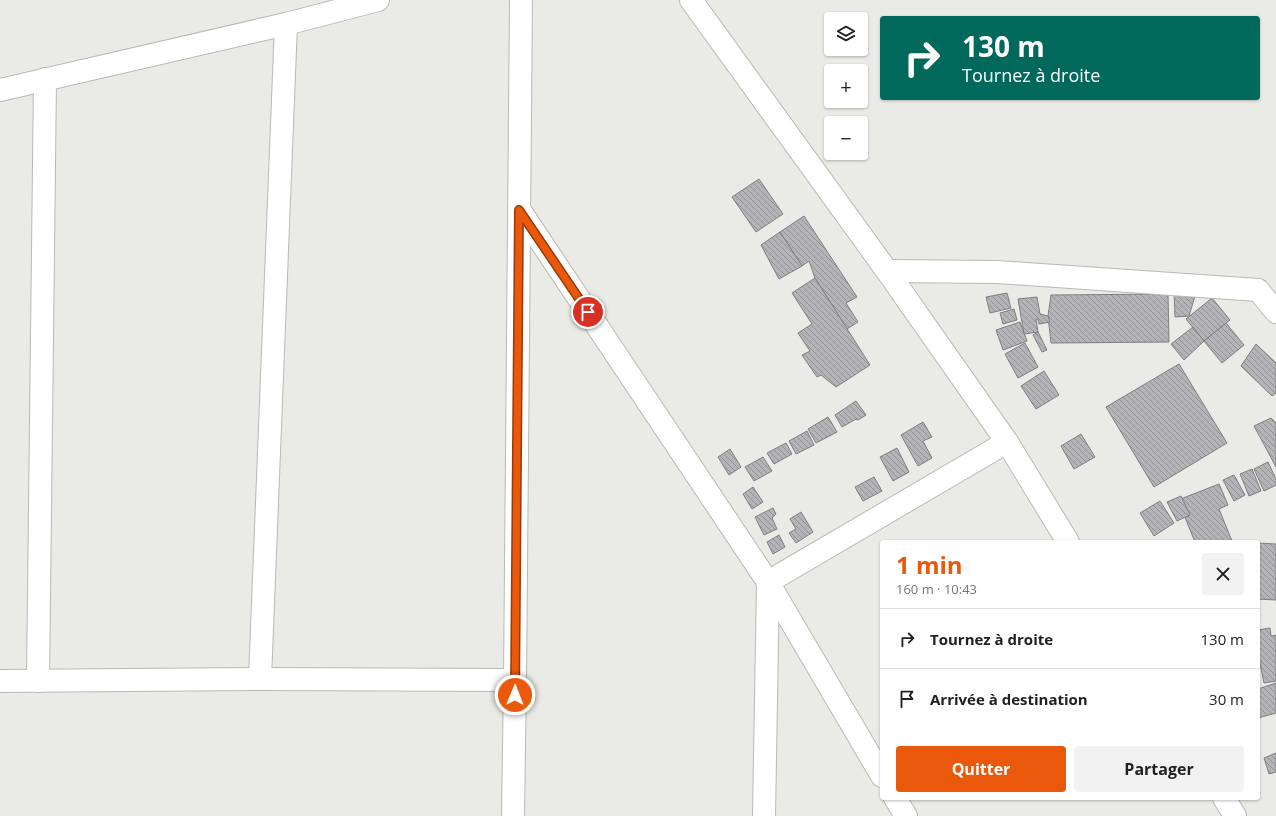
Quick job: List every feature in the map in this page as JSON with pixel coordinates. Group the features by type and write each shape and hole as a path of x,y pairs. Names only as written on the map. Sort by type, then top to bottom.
{"street":[{"path":"0,90 286,24 378,0"},
{"path":"513,816 521,0"},
{"path":"691,0 888,271 1007,442 1067,540"},
{"path":"260,679 286,24"},
{"path":"38,681 45,79"},
{"path":"519,210 768,582 880,773"},
{"path":"888,271 997,272 1258,290 1276,312"},
{"path":"768,582 1007,442"},
{"path":"764,816 768,582"},
{"path":"0,681 260,679 515,680"},
{"path":"896,800 906,816"},
{"path":"1225,800 1235,816"}],"building":[{"path":"759,179 783,214 756,232 732,197"},
{"path":"804,216 857,297 846,303 858,322 847,329 815,278 809,261 802,266 780,232"},
{"path":"780,232 802,266 779,279 761,245"},
{"path":"815,278 870,365 836,387 821,375 817,377 802,355 810,351 798,333 812,324 792,293"},
{"path":"1174,289 1195,296 1189,316 1175,317"},
{"path":"1007,293 1011,308 990,313 986,297"},
{"path":"1168,294 1169,342 1051,343 1048,316 1051,295"},
{"path":"1037,297 1040,314 1048,316 1050,322 1039,324 1038,319 1036,319 1038,332 1024,334 1018,299"},
{"path":"1212,298 1230,320 1204,341 1186,319"},
{"path":"1014,309 1017,320 1003,324 1000,313"},
{"path":"1020,322 1027,341 1003,350 996,330"},
{"path":"1226,323 1244,345 1222,363 1204,341"},
{"path":"1193,327 1204,341 1184,360 1171,344"},
{"path":"1038,332 1047,350 1042,352 1033,335"},
{"path":"1025,343 1038,367 1018,378 1005,354"},
{"path":"1256,344 1276,363 1276,393 1272,396 1241,366"},
{"path":"1179,364 1227,443 1154,487 1106,407"},
{"path":"1044,371 1059,395 1036,409 1021,386"},
{"path":"856,401 866,415 842,427 835,415"},
{"path":"828,417 837,432 816,443 808,429"},
{"path":"1271,418 1276,423 1276,467 1254,426"},
{"path":"923,422 932,437 923,441 932,458 918,466 901,435"},
{"path":"807,431 814,445 796,454 789,441"},
{"path":"1081,434 1095,457 1074,469 1061,446"},
{"path":"786,443 792,454 774,464 767,453"},
{"path":"897,448 909,472 893,481 880,457"},
{"path":"730,449 741,467 729,475 718,457"},
{"path":"763,457 772,471 754,481 745,467"},
{"path":"1268,462 1276,479 1276,485 1264,491 1254,469"},
{"path":"1252,469 1261,491 1249,496 1240,474"},
{"path":"1234,475 1245,495 1234,501 1223,480"},
{"path":"874,477 882,491 863,501 855,487"},
{"path":"1219,484 1228,505 1219,509 1232,540 1194,540 1178,500"},
{"path":"753,487 763,502 752,509 743,494"},
{"path":"1181,496 1190,515 1177,521 1167,502"},
{"path":"1160,501 1174,523 1154,536 1140,513"},
{"path":"773,508 776,514 772,518 777,529 764,535 755,517"},
{"path":"801,512 813,532 796,543 789,533 796,529 790,519"},
{"path":"779,535 785,547 773,554 767,542"},
{"path":"1260,543 1276,544 1276,600 1260,599"},
{"path":"1270,628 1271,636 1276,635 1276,681 1264,683 1260,664 1260,630"},
{"path":"1276,683 1276,713 1260,717 1260,688"},
{"path":"1276,753 1276,772 1269,774 1264,758"}],"route":[{"path":"515,695 519,210 588,312"}]}
